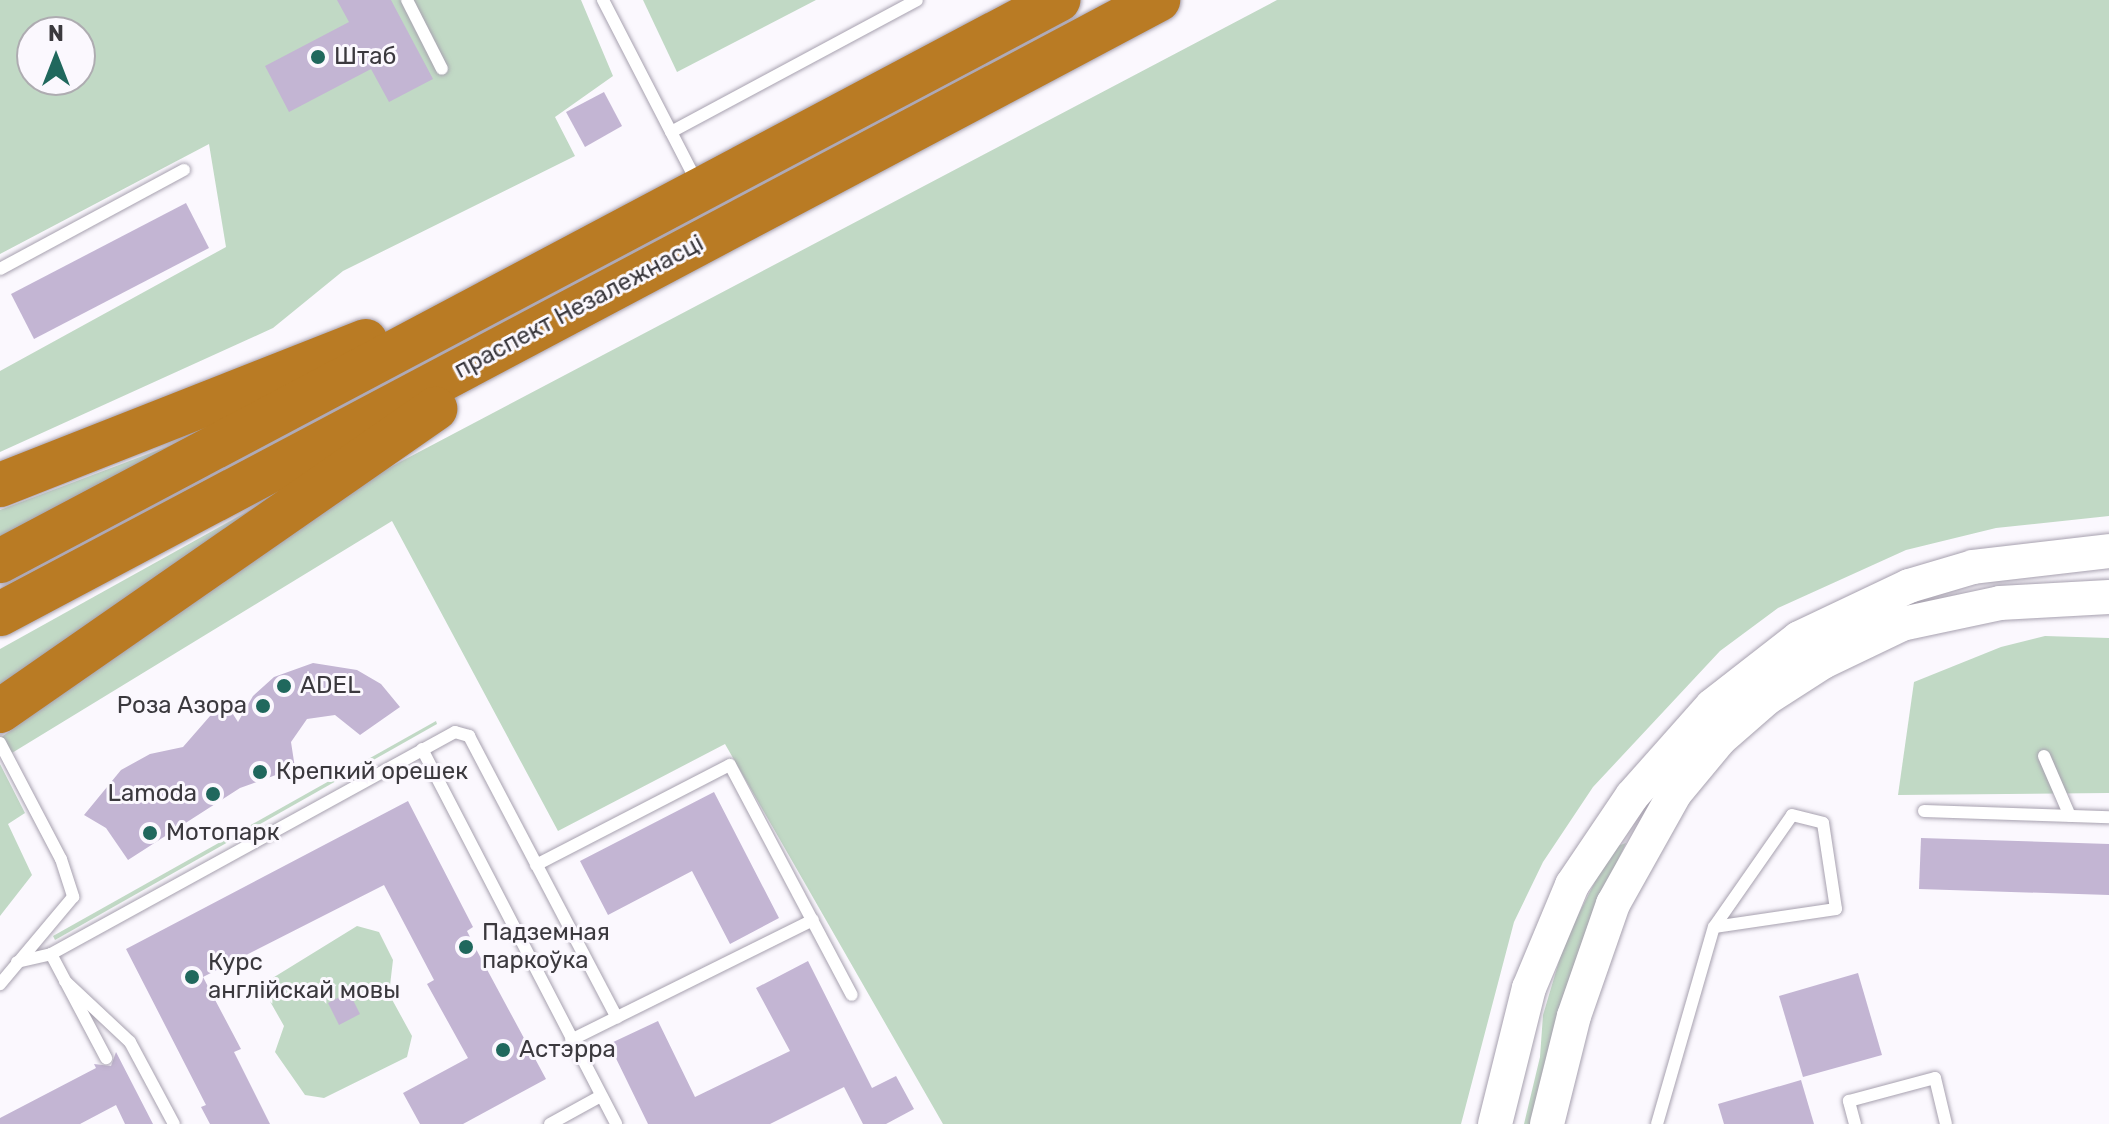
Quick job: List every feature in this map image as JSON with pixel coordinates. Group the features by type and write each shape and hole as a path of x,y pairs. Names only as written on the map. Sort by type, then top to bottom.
{"highway":[{"name":"праспект Незалежнасці","path":"0,614 1158,0"},
{"name":"праспект Незалежнасці","path":"0,561 1044,3"},
{"path":"0,485 548,269"},
{"path":"0,711 576,309"}],"street":[{"path":"1495,1124 1529,988 1572,885 1632,796 1712,706 1799,638 1909,586 1973,567 2109,551"},
{"path":"1547,1124 1574,1016 1613,904 1675,793 1720,739 1767,698 1823,662 1902,624 2000,603 2109,597"}],"lane":[{"path":"407,0 442,69"},
{"path":"603,0 701,189"},
{"path":"671,132 917,0"},
{"path":"0,269 184,170"},
{"path":"17,962 51,954 455,732 469,736 617,1018"},
{"path":"0,743 61,859 73,897 0,984"},
{"path":"422,749 616,1124"},
{"path":"2044,756 2070,816"},
{"path":"536,865 730,765 852,995"},
{"path":"1924,811 2109,817"},
{"path":"1657,1124 1714,927 1792,815 1823,823 1836,909 1714,927"},
{"path":"571,1040 813,920"},
{"path":"51,954 106,1058"},
{"path":"65,981 130,1042 174,1124"},
{"path":"1855,1124 1849,1101 1935,1078 1946,1124"},
{"path":"550,1124 601,1096"}],"green space":[{"path":"0,0 581,0 613,76 555,117 575,156 343,271 273,328 0,452 0,371 226,247 209,144 0,254"},
{"path":"643,0 816,0 677,72"},
{"path":"1277,0 2109,0 2109,516 1996,528 1906,550 1778,608 1720,651 1593,787 1543,862 1514,922 1461,1124 943,1124 725,744 558,831 392,521 7,756 0,738 362,482"},
{"path":"222,426 0,538 0,510"},
{"path":"313,475 0,694 0,649"},
{"path":"2045,636 2109,638 2109,793 1898,795 1914,682 2001,647"},
{"path":"436,721 437,724 55,940 53,936"},
{"path":"0,764 25,813 8,824 32,875 0,916"},
{"path":"1626,843 1592,916 1531,1124 1524,1124 1540,1057 1543,1015 1565,941 1612,848"},
{"path":"357,926 379,932 393,960 389,994 412,1036 407,1057 324,1098 305,1095 275,1052 284,1026 267,996 271,979"}],"building":[{"name":"Штаб","path":"337,0 391,0 433,79 389,102 371,69 289,112 265,66 349,22"},
{"path":"604,92 622,126 585,147 566,112"},
{"path":"186,203 209,248 34,339 11,294"},
{"path":"313,663 357,670 381,684 400,707 360,735 335,715 307,719 291,742 295,768 240,788 128,860 106,828 84,815 121,770 150,754 183,747 224,700 238,722 253,696 274,677"},
{"path":"714,792 779,918 730,944 692,871 608,915 580,861"},
{"path":"408,801 473,927 467,931 546,1079 463,1124 420,1124 403,1093 468,1058 427,984 434,980 384,885 203,977 241,1049 234,1052 270,1124 210,1124 201,1107 206,1105 126,949"},
{"path":"1921,838 2109,844 2109,895 1919,889"},
{"path":"808,961 872,1088 896,1076 914,1109 886,1124 863,1124 844,1087 770,1124 648,1124 609,1044 658,1021 695,1097 790,1051 756,988"},
{"path":"1858,973 1882,1055 1803,1077 1779,996"},
{"path":"349,992 360,1014 339,1025 328,1003"},
{"path":"116,1052 153,1124 125,1124 116,1105 80,1124 0,1124 0,1118 96,1068 94,1064 111,1066"},
{"path":"1801,1080 1814,1124 1724,1124 1718,1104"}],"place":[{"name":"Штаб","path":"318,57"},
{"name":"ADEL","path":"284,686"},
{"name":"Роза Азора","path":"263,706"},
{"name":"Крепкий орешек","path":"260,772"},
{"name":"Lamoda","path":"213,794"},
{"name":"Мотопарк","path":"150,833"},
{"name":"Падземная паркоўка","path":"466,947"},
{"name":"Курс англійскай мовы","path":"192,977"},
{"name":"Астэрра","path":"503,1050"}]}
